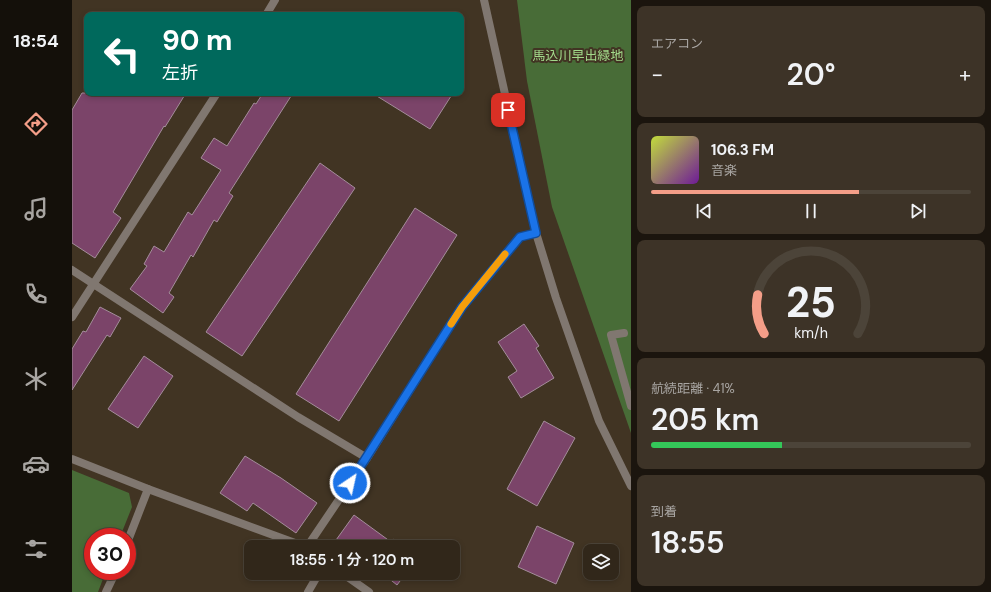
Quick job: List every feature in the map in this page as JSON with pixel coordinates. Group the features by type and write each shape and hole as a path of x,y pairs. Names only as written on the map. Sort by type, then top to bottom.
{"street":[{"path":"268,12 276,0"},
{"path":"484,0 536,233 556,298 599,421 626,473 631,486"},
{"path":"72,317 215,96"},
{"path":"312,540 367,458 462,307 520,237 536,233"},
{"path":"72,270 298,417 367,458"},
{"path":"624,333 611,336 631,406"},
{"path":"72,459 288,540"},
{"path":"133,528 148,488"},
{"path":"106,592 112,580"},
{"path":"308,592 315,580"},
{"path":"352,580 369,592"}],"green space":[{"name":"馬込川早出緑地","path":"517,0 631,0 631,433 552,207 527,81"},
{"path":"72,470 129,493 132,507 124,528 84,528 84,580 103,580 98,592 72,592"}],"building":[{"path":"82,93 84,93 84,96 184,96 165,127 164,126 113,212 121,218 95,258 72,243 72,110"},
{"path":"261,96 291,96 229,193 233,196 217,222 214,220 193,257 191,255 169,293 174,297 163,313 130,289 147,266 144,264 154,246 164,252 188,212 192,215 221,170 201,158 214,138 227,146 254,103 256,104"},
{"path":"377,96 451,96 430,129"},
{"path":"320,163 355,188 242,356 206,332"},
{"path":"415,208 457,235 339,421 296,394"},
{"path":"100,307 121,318 110,337 107,335 72,390 72,349 83,331 86,332"},
{"path":"524,324 539,346 536,348 554,378 521,398 508,377 517,371 498,342"},
{"path":"144,356 173,376 138,428 108,409"},
{"path":"544,421 575,438 537,506 507,489"},
{"path":"245,456 281,478 317,503 296,533 253,503 247,511 220,493"},
{"path":"354,515 388,540 336,540"},
{"path":"537,526 574,543 556,584 518,567"},
{"path":"391,580 401,580 397,585"}],"slow traffic":[{"path":"451,324 462,307 505,254"}],"route":[{"path":"350,483 462,307 520,237 536,233 508,110"}]}
